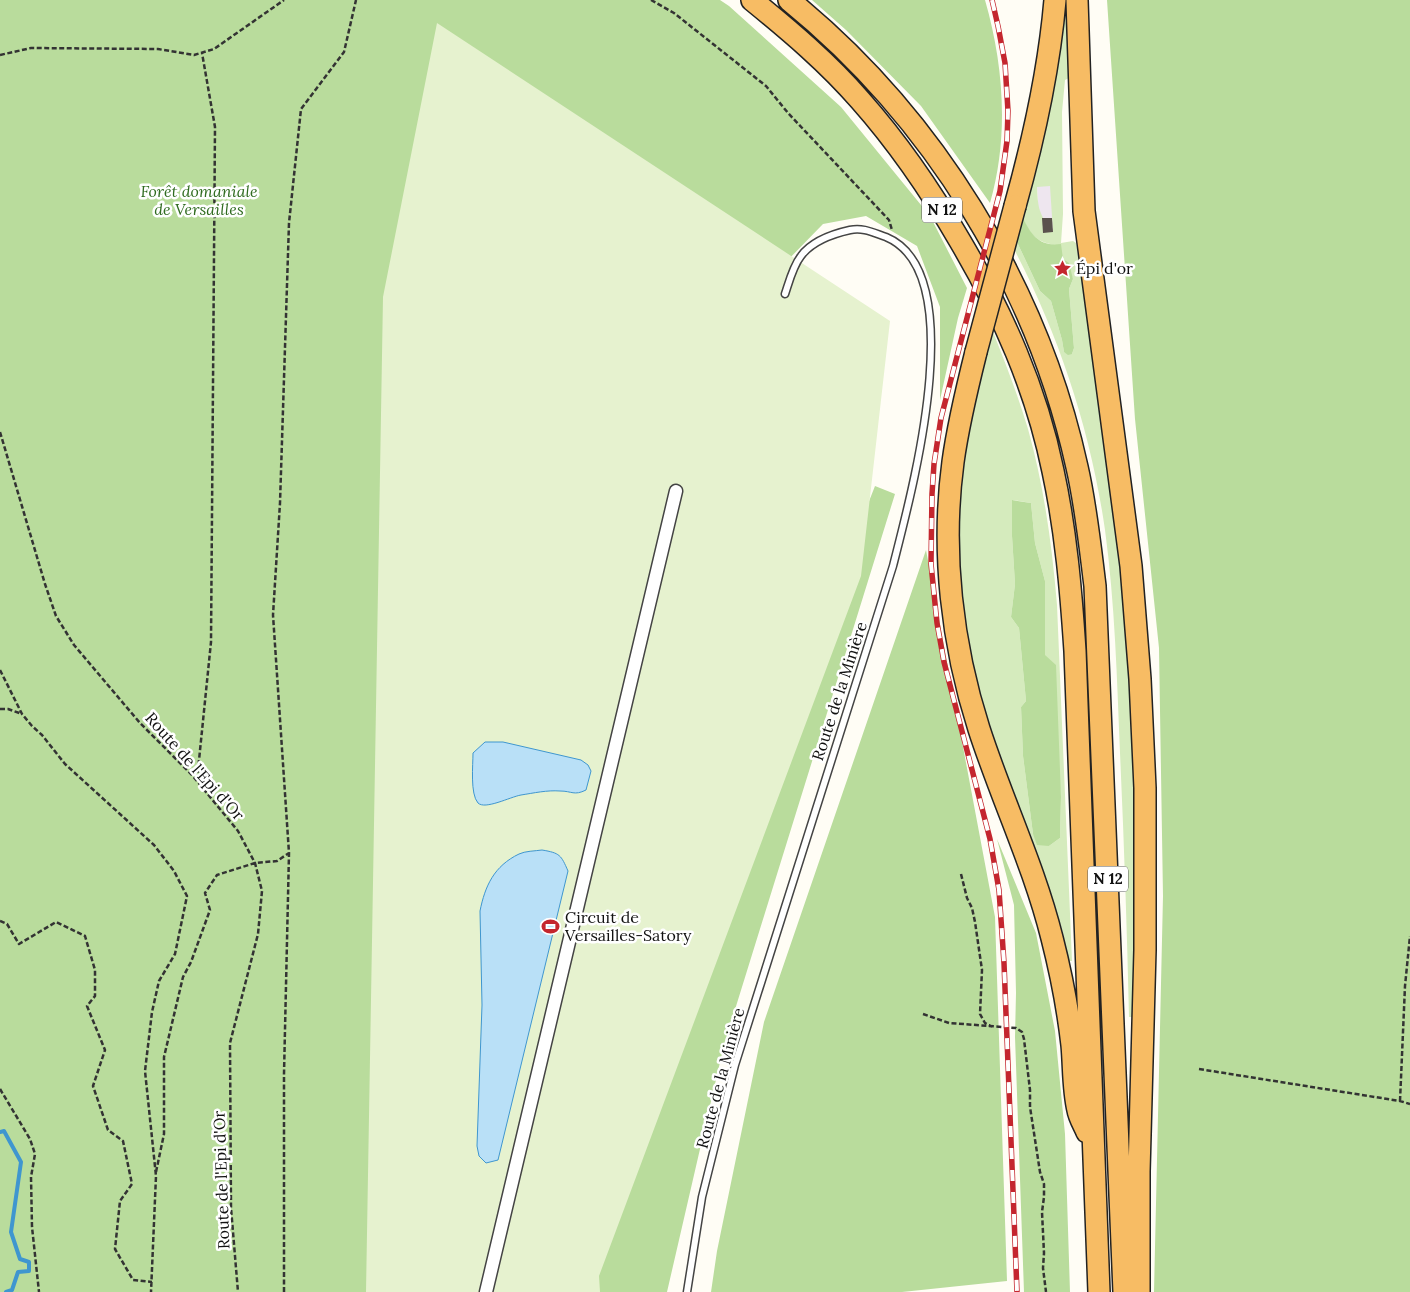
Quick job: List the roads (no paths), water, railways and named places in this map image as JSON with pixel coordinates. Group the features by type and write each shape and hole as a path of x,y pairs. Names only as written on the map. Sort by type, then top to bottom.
{"highway":[{"name":"N 12","path":"752,0 794,35 860,99 896,143 928,187 984,282 1007,328 1041,420 1063,524 1072,614 1099,1292"},
{"name":"N 12","path":"789,0 842,46 882,88 916,127 947,170 979,221 1022,302 1049,370 1064,416 1077,467 1087,522 1095,586 1124,1292"},
{"path":"1055,0 1042,99 976,352 959,426 950,484 948,552 954,618 966,679 979,728 1030,865 1052,939 1063,988 1078,1110 1094,1149"},
{"path":"1077,0 1084,212 1131,566 1140,679 1145,788 1145,950 1139,1172 1139,1292"}],"street":[{"path":"486,1292 676,491"}],"lane":[{"name":"Route de la Minière","path":"688,1292 702,1197 735,1065 893,566 913,484 926,404 931,330 927,291 915,262 895,241 858,228 838,232 810,245 800,257 784,294"}],"water":[{"path":"485,742 503,742 581,760 588,765 591,771 586,790 576,793 564,791 540,792 481,805 475,799 474,793 472,779 473,753"},
{"path":"542,850 553,852 559,856 564,861 568,871 498,1160 486,1163 479,1156 477,1146 482,1005 480,911 488,885 503,864 521,853"}],"waterway":[{"path":"0,1132 4,1131 21,1162 11,1232 20,1259 29,1262 29,1271 18,1272 12,1290 6,1292"}],"railway":[{"path":"992,0 1005,63 1008,111 1007,141 1000,191 941,418 934,464 931,564 937,623 944,662 990,839 999,890 1004,963 1017,1292"}],"place":[{"name":"Épi d'or","path":"1062,268"},
{"name":"Circuit de Versailles-Satory","path":"551,926"}],"park label":[{"name":"Forêt domaniale de Versailles","path":"199,200"}]}
